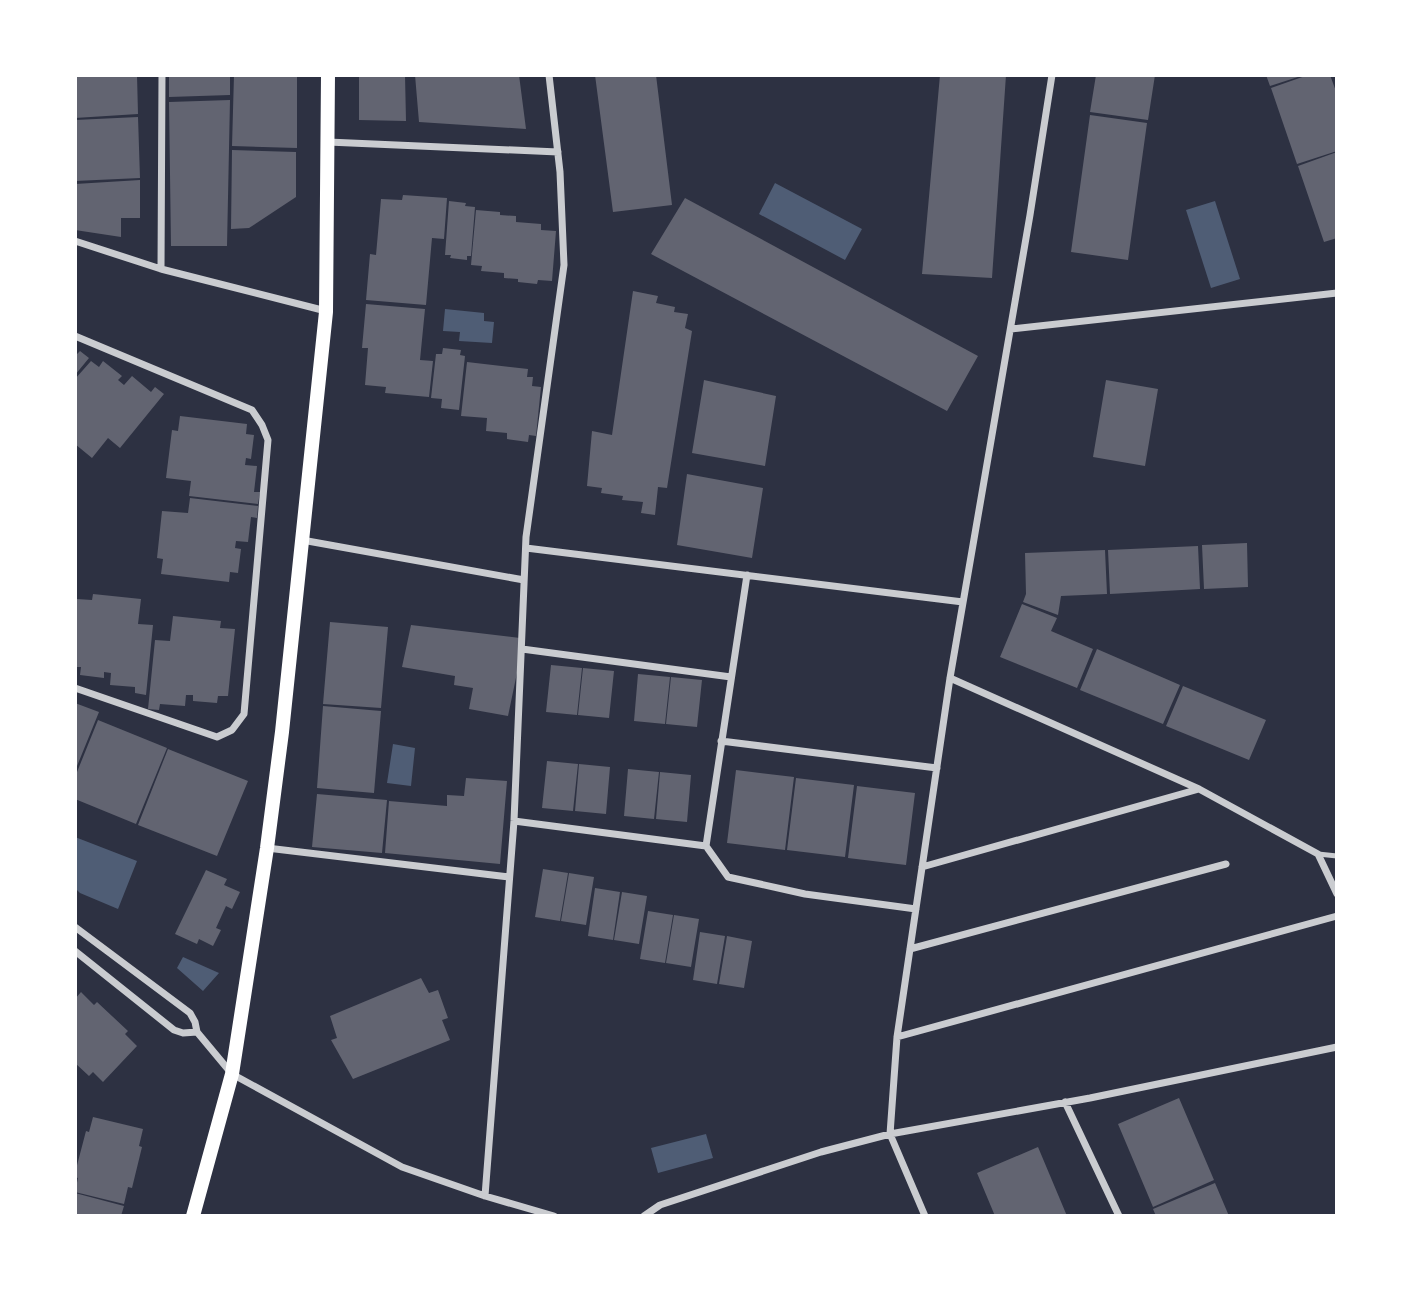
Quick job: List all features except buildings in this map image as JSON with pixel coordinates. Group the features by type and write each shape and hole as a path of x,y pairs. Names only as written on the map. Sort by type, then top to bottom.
{"main road":[{"path":"193,1216 232,1074 267,848 327,312 328,75"}],"street":[{"path":"161,269 162,75"},
{"path":"485,1196 514,821 526,548 564,265 560,172 549,75"},
{"path":"925,1216 890,1134 897,1037 950,678 1052,75"},
{"path":"328,142 558,152"},
{"path":"75,241 161,269 327,312"},
{"path":"1011,329 1337,293"},
{"path":"75,336 252,410 268,440 244,714 232,730 217,737 75,688"},
{"path":"302,540 524,580"},
{"path":"526,548 963,602"},
{"path":"747,575 706,846 728,877 805,894 916,909"},
{"path":"522,649 731,677"},
{"path":"950,678 1199,789 1318,854 1337,894"},
{"path":"721,741 936,768"},
{"path":"922,867 1199,789"},
{"path":"514,821 706,846"},
{"path":"267,848 509,877"},
{"path":"910,949 1226,864"},
{"path":"897,1037 1337,916"},
{"path":"75,927 190,1013 197,1032 232,1074 402,1167 485,1196 554,1216"},
{"path":"75,951 173,1030 183,1033 197,1032"},
{"path":"644,1216 660,1205 821,1152 890,1134 1337,1047"},
{"path":"1065,1102 1119,1216"}],"lane":[{"path":"1318,854 1337,856"}],"water":[{"path":"775,183 862,229 845,260 759,214"},
{"path":"1215,201 1240,279 1211,288 1186,210"},
{"path":"445,309 484,313 484,321 494,322 492,343 459,341 460,332 443,331"},
{"path":"393,744 415,748 411,786 387,783"},
{"path":"75,837 137,861 118,909 80,893 75,888"},
{"path":"183,957 219,973 203,991 177,968"},
{"path":"706,1134 713,1158 658,1173 651,1148"}]}
